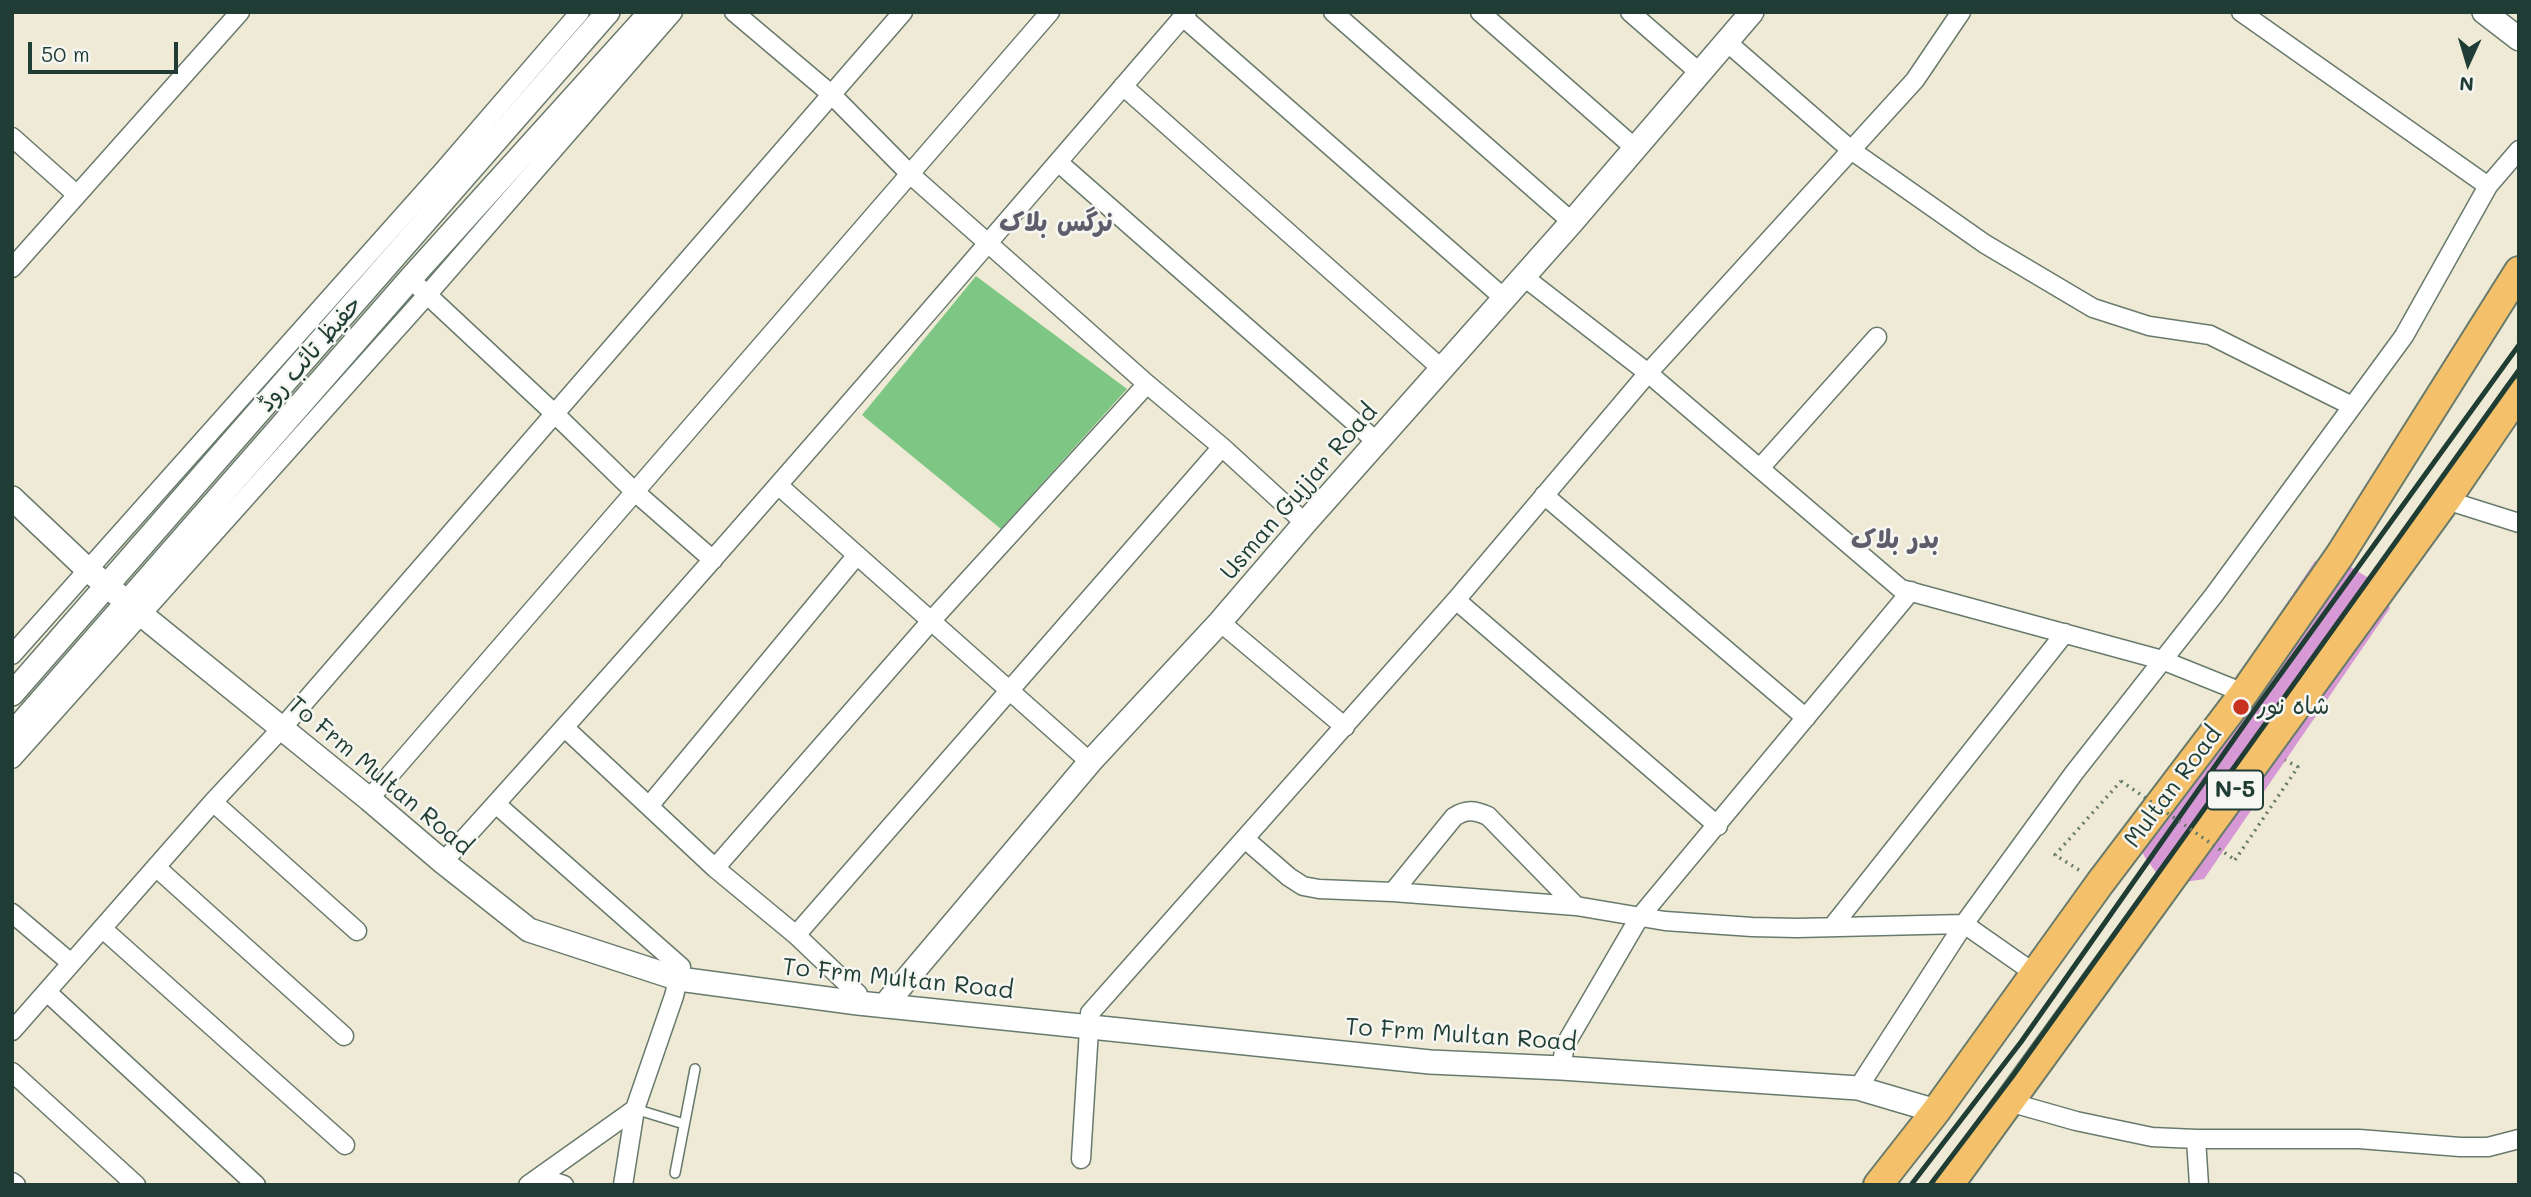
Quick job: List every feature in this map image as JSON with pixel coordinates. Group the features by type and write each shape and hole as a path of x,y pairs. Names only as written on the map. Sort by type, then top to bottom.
{"main road":[{"name":"Multan Road","path":"1878,1185 1937,1111 2100,883 2244,693 2340,555 2519,271"},
{"name":"Multan Road","path":"1949,1185 2446,500 2519,393"}],"street":[{"path":"12,268 240,12"},
{"name":"حفیظ تائب روڈ","path":"12,694 108,585 579,24 608,12"},
{"name":"حفیظ تائب روڈ","path":"12,734 135,609 419,287 651,12"},
{"path":"673,12 419,287 634,491 713,560"},
{"path":"734,12 831,94 911,175 1305,523"},
{"path":"12,1031 71,963 104,930 213,802 282,728 903,12"},
{"path":"369,799 1050,12"},
{"path":"1333,12 1572,222"},
{"path":"1480,12 1636,149"},
{"path":"1630,12 1701,74"},
{"name":"Usman Gujjar Road","path":"884,1006 1090,762 1220,622 1636,149 1752,12"},
{"path":"1081,1159 1090,1013 1456,600 1648,373 1915,80 1961,12"},
{"path":"2241,12 2488,186"},
{"path":"2484,12 2519,39"},
{"path":"443,862 713,560 1185,15 1505,299"},
{"path":"12,655 442,172 579,24"},
{"path":"1728,43 1851,150 1985,244 2093,308 2149,326 2210,335 2353,406"},
{"path":"1123,86 1442,369"},
{"path":"12,137 76,194"},
{"path":"1858,1088 1964,924 2074,773 2162,660 2404,336 2488,186 2519,150"},
{"path":"1058,162 1377,442"},
{"path":"1524,277 1648,373 1901,589 2162,660 2244,693"},
{"path":"1760,468 1877,337"},
{"path":"715,868 931,621 1147,384"},
{"path":"796,935 1222,447"},
{"path":"778,485 1090,762"},
{"path":"1544,495 1806,718"},
{"name":"To Frm Multan Road","path":"12,498 87,569 529,930 679,979 884,1006 1430,1062 1858,1088 1937,1111"},
{"path":"2446,500 2519,523"},
{"path":"649,806 857,555"},
{"path":"1562,1068 1565,1045 1639,918 1911,591"},
{"path":"1456,600 1718,826"},
{"path":"12,759 135,609"},
{"path":"1220,622 1345,727"},
{"path":"1832,927 2064,634"},
{"path":"565,728 715,868 796,935 858,994 858,1003"},
{"path":"213,802 357,932"},
{"path":"496,804 681,967 635,1109 623,1185"},
{"path":"1393,892 1454,817 1461,812 1478,811 1488,816 1576,906"},
{"path":"1245,839 1303,886 1319,890 1393,892 1576,906 1639,918 1752,927 1964,924 2034,973"},
{"path":"158,868 344,1036"},
{"path":"12,913 71,963"},
{"path":"104,930 345,1145"},
{"path":"47,992 256,1185"},
{"path":"12,1072 136,1185"},
{"path":"2009,1102 2076,1121 2152,1137 2359,1139 2487,1147 2519,1139"},
{"path":"533,1181 635,1109"},
{"path":"2196,1139 2199,1185"},
{"path":"533,1181 564,1185"}],"lane":[{"path":"675,1173 695,1069"},
{"path":"635,1109 684,1124"}],"path":[{"path":"2100,883 2055,855 2121,781 2235,860 2292,776"}],"green space":[{"path":"976,276 1127,389 1001,529 862,415"}],"building":[{"path":"2339,560 2367,577 2384,595 2390,608 2204,879 2185,882 2158,875 2144,856 2137,837 2137,827 2315,561"}],"railway":[{"path":"1911,1185 2021,1042 2251,715 2519,345"},
{"path":"1930,1185 2012,1077 2519,370"}],"place":[{"name":"شاہ نور","path":"2241,707"}],"district":[{"name":"نرگس بلاک","path":"1056,223"},
{"name":"بدر بلاک","path":"1895,540"}]}
